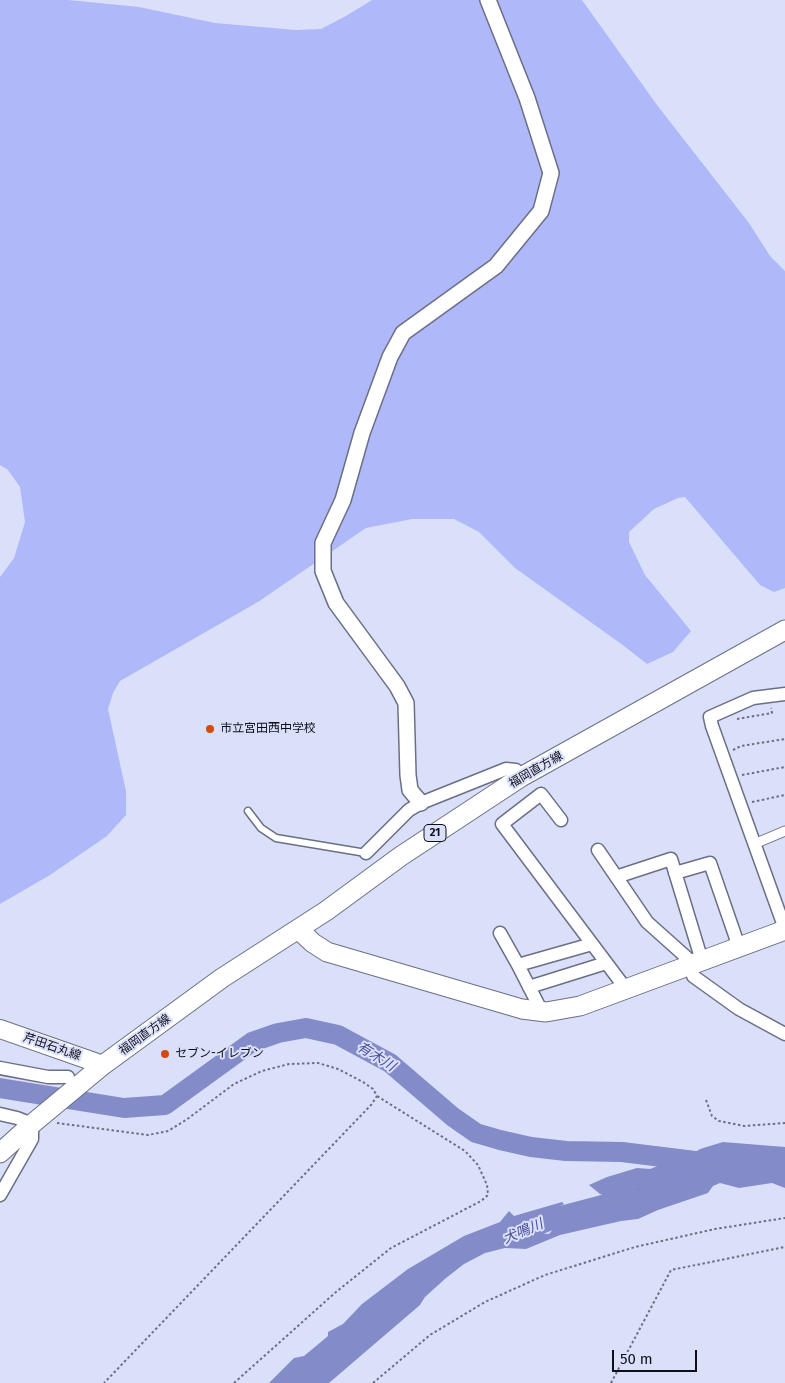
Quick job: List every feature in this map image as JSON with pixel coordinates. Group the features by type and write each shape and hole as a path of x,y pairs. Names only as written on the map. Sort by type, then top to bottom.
{"main road":[{"name":"福岡直方線","path":"0,1153 43,1121 76,1079 103,1065 222,978 326,911 401,856 521,777 785,630"},
{"path":"298,928 313,943 327,952 522,1009 542,1012 580,1006 785,929"},
{"name":"芹田石丸線","path":"0,1029 103,1065"}],"street":[{"path":"420,803 410,790 406,703 397,686 336,603 324,571 323,543 343,500 362,433 390,357 404,334 496,266 541,211 551,173 527,98 488,0"},
{"path":"785,694 753,698 710,717 785,929"},
{"path":"366,853 409,810 420,803 506,769 516,770 521,777"},
{"path":"561,820 541,794 502,824 626,989"},
{"path":"754,844 785,831"},
{"path":"598,850 647,922 696,963"},
{"path":"616,877 671,859 696,963 693,976 739,1009 785,1034"},
{"path":"675,873 710,862 740,947"},
{"path":"500,934 542,1012"},
{"path":"518,966 592,944"},
{"path":"529,987 606,964"},
{"path":"0,1068 76,1079"},
{"path":"0,1114 43,1121 0,1195"}],"lane":[{"path":"248,811 261,828 276,838 366,853"}],"path":[{"path":"737,719 772,713 770,708 778,706"},
{"path":"722,755 741,746 785,739 784,735"},
{"path":"731,779 738,775 785,767"},
{"path":"741,806 785,794"},
{"path":"43,1121 148,1135 168,1131 234,1084 262,1071 288,1064 318,1063 338,1069 363,1082 373,1089 377,1096 465,1151 478,1165 487,1185 488,1195 391,1248 336,1292 234,1383"},
{"path":"104,1383 371,1105 377,1096"},
{"path":"706,1100 712,1116 719,1121 744,1126 785,1123"},
{"path":"373,1383 430,1335 485,1302 545,1275 635,1248 715,1230 785,1218"},
{"path":"610,1383 671,1270 785,1247"}],"shaded area":[{"path":"0,0 68,0 139,7 215,23 296,30 321,29 372,0 582,0 657,105 749,223 770,256 785,271 785,588 774,592 760,585 685,497 678,498 654,509 629,532 629,542 645,575 691,631 673,652 647,664 515,568 479,532 454,519 412,519 366,528 258,602 120,681 113,693 108,709 126,791 126,815 107,836 50,875 0,904 0,577 14,558 25,522 20,487 8,470 0,465"}],"water":[{"path":"723,1142 785,1147 785,1188 772,1183 739,1188 720,1183 713,1186 708,1193 638,1219 560,1235 526,1249 505,1248 485,1253 464,1264 446,1278 425,1297 420,1305 329,1383 269,1383 294,1358 304,1356 328,1336 328,1332 343,1324 362,1304 408,1269 464,1236 500,1222 509,1211 514,1216 562,1202 564,1204 548,1213 539,1215 527,1224 536,1233 549,1234 555,1227 582,1215 646,1196 640,1187 635,1186 615,1195 606,1196 600,1194 589,1185 607,1177 637,1168 650,1169 665,1163 678,1164 700,1149"}],"waterway":[{"name":"有木川","path":"0,1088 124,1108 165,1105 252,1042 278,1033 306,1028 338,1035 390,1063 453,1117 476,1133 531,1147 566,1151 622,1152 711,1163"},
{"name":"犬鳴川","path":"506,1238 561,1216 671,1187"}],"place":[{"name":"市立宮田西中学校","path":"210,729"},
{"name":"セブン-イレブン","path":"165,1054"}]}
